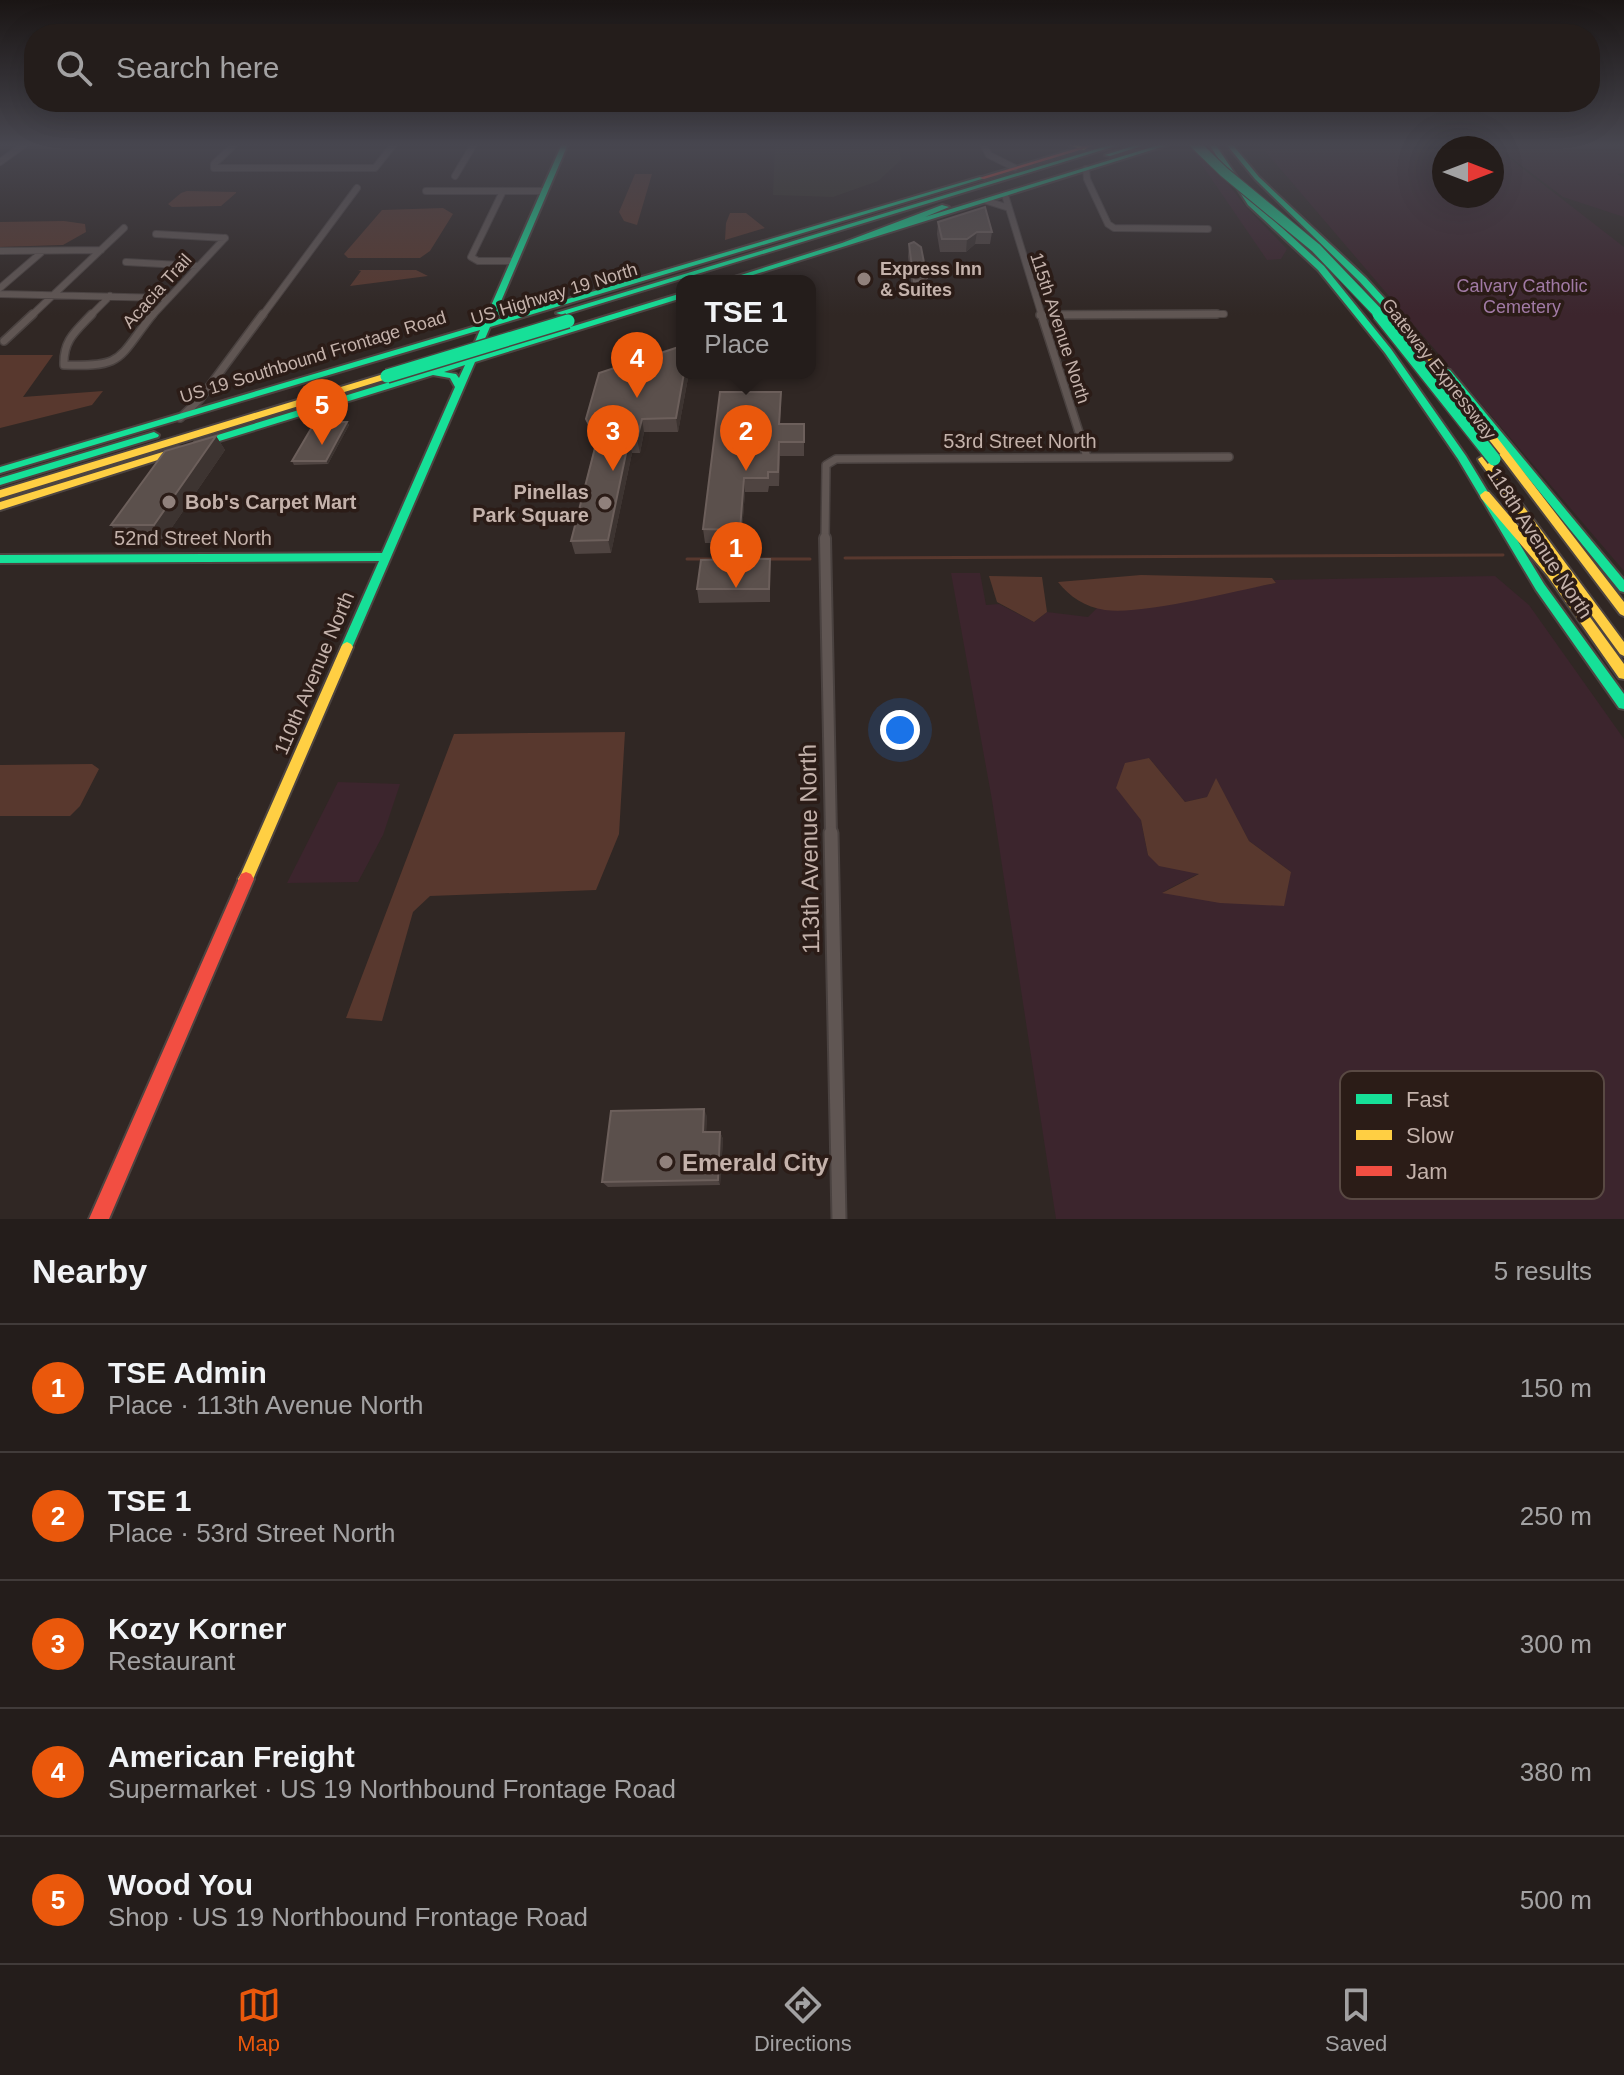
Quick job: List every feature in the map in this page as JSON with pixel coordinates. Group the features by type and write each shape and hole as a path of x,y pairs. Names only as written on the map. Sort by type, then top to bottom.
{"main road":[{"name":"110th Avenue North","path":"99,1219 540,201"},
{"name":"US 19 Southbound Frontage Road","path":"0,470 217,406 383,367 429,343 906,201"},
{"path":"833,223 944,201"},
{"name":"US Highway 19 North","path":"716,275 958,201"},
{"path":"718,275 960,201"},
{"path":"845,244 961,201"},
{"path":"745,275 845,244 963,201"},
{"name":"118th Avenue North","path":"1250,201 1321,268 1357,311 1439,423 1540,587 1624,704"},
{"name":"Gateway Expressway","path":"1251,201 1343,283 1416,367 1624,633"},
{"name":"Gateway Expressway","path":"1259,201 1312,244 1398,333 1624,651"},
{"name":"118th Avenue North","path":"1281,201 1363,280 1415,337 1524,463 1624,588"},
{"name":"US Highway 19 North","path":"565,321 676,287"},
{"name":"US Highway 19 North","path":"0,482 383,367 565,321 676,288"},
{"path":"0,506 527,343 565,321 676,296"},
{"path":"494,306 503,315 532,312"},
{"path":"532,312 534,328 550,332 565,321"},
{"path":"432,372 456,361 477,344 532,312"},
{"path":"1415,337 1624,611"},
{"path":"429,343 527,343"},
{"path":"383,367 417,355 423,361 423,369 412,378"},
{"name":"US Highway 19 North","path":"0,494 383,367"},
{"path":"432,372 453,376 459,386"},
{"path":"1485,495 1551,572 1624,674"},
{"name":"52nd Street North","path":"0,559 385,557"}],"street":[{"path":"180,418 200,399 347,201"},
{"path":"498,201 473,252 473,259 513,261"},
{"name":"115th Avenue North","path":"1006,201 1087,457"},
{"path":"1096,201 1108,224 1123,230 1208,229"},
{"path":"4,341 124,228"},
{"name":"Acacia Trail","path":"110,296 67,340 62,361 64,365 111,364 166,298 225,238 156,234"},
{"path":"0,251 101,250"},
{"path":"0,288 43,251"},
{"path":"126,262 198,266"},
{"path":"0,294 166,298"},
{"path":"1040,315 1224,314"},
{"path":"200,399 202,404 217,406"},
{"name":"53rd Street North","path":"824,478 826,465 836,459 1229,457"},
{"name":"113th Avenue North","path":"824,478 839,1219"}],"green space":[{"path":"1227,201 1241,201 1287,249 1281,259 1267,260"},
{"name":"Calvary Catholic Cemetery","path":"1308,201 1432,201 1432,208 1504,208 1504,201 1564,201 1624,247 1624,571"},
{"path":"1575,201 1624,201 1624,217"},
{"path":"951,573 980,573 986,605 999,604 1034,622 1047,612 1088,617 1098,607 1138,607 1276,583 1274,580 1495,576 1529,605 1624,739 1624,1219 1056,1219 992,800","holes":["1149,758 1185,802 1207,797 1216,779 1249,841 1291,872 1163,892 1200,873 1148,855 1141,820"]},
{"path":"338,782 400,784 383,835 358,882 287,883"}],"shaded area":[{"path":"172,201 227,201 221,206 172,207 168,204"},
{"path":"624,201 644,201 637,225 624,221 619,212"},
{"path":"443,208 453,214 430,251 420,258 348,258 344,254 382,210"},
{"path":"730,213 746,213 765,228 725,240"},
{"path":"64,221 85,224 86,232 63,245 0,247 0,222"},
{"path":"358,270 416,270 428,276 350,286 361,271"},
{"path":"0,355 53,355 23,397 103,391 92,405 0,428"},
{"path":"1141,575 1272,578 1276,583 1165,606 1122,611 1098,609 1085,604 1058,582"},
{"path":"989,576 1042,577 1047,612 1034,622 997,602"},
{"path":"625,732 619,834 596,890 430,896 413,912 382,1021 346,1018 454,734"},
{"path":"1149,758 1185,802 1207,797 1216,778 1249,841 1291,872 1284,906 1220,903 1162,893 1199,874 1159,866 1148,855 1141,820 1116,788 1125,763"},
{"path":"92,764 99,769 80,806 70,816 0,816 0,765"}],"building":[{"path":"985,207 992,232 977,232 967,239 942,239 938,222"},
{"path":"914,242 921,247 927,278 914,282 909,244"},
{"name":"Pinellas Park Square","path":"676,348 676,379 683,379 676,418 642,419 637,439 629,439 608,540 571,541 597,440 586,419 599,373"},
{"path":"720,392 781,392 779,424 804,424 804,442 779,442 778,472 768,472 768,478 744,478 740,530 703,529"},
{"path":"315,422 347,422 326,461 292,461"},
{"path":"216,436 154,525 111,525 165,451"},
{"path":"770,559 769,589 697,589 701,560"},
{"name":"Emerald City","path":"704,1109 703,1132 720,1132 718,1180 602,1182 611,1111"}],"waterway":[{"path":"845,558 1503,555"},
{"path":"687,559 810,559"}],"traffic: fast":[{"path":"347,647 540,201"},
{"path":"0,470 905,201"},
{"path":"686,275 931,201"},
{"path":"745,275 984,201"},
{"path":"1250,201 1321,268 1388,351 1462,458 1540,587 1624,704"},
{"path":"1259,201 1341,272 1409,350 1494,459"},
{"path":"1281,201 1363,280 1424,347"},
{"path":"845,244 945,207"},
{"path":"560,313 676,278"},
{"path":"199,444 676,297"},
{"path":"494,306 503,315 516,316"},
{"path":"387,376 568,321"},
{"path":"1447,372 1624,588"},
{"path":"436,373 453,376 459,386"},
{"path":"0,482 154,435"},
{"path":"0,559 385,557"}],"traffic: slow":[{"path":"1415,337 1624,611"},
{"path":"0,494 387,376"},
{"path":"0,506 179,450"},
{"path":"1483,459 1624,651"},
{"path":"1485,495 1551,572 1624,674"},
{"path":"246,879 347,647"}],"traffic: jam":[{"path":"99,1219 246,879"}],"place":[{"name":"Express Inn & Suites","path":"864,279"},
{"name":"American Freight","path":"637,398"},
{"name":"Wood You","path":"322,445"},
{"name":"Kozy Korner","path":"613,471"},
{"name":"TSE 1","path":"746,471"},
{"name":"Bob's Carpet Mart","path":"169,502"},
{"name":"Pinellas Park Square","path":"605,503"},
{"name":"TSE Admin","path":"736,588"},
{"name":"Emerald City","path":"666,1162"}]}
